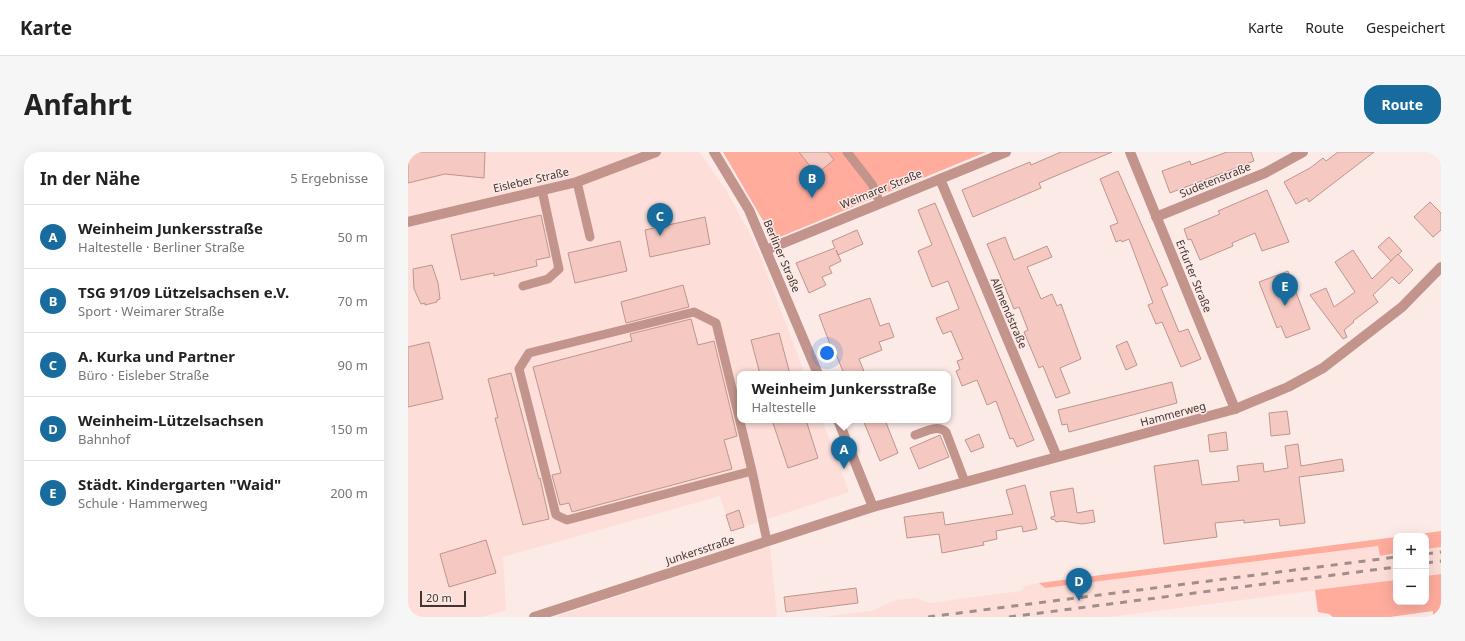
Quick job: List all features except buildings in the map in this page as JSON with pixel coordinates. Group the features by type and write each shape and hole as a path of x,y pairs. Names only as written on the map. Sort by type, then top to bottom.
{"street":[{"name":"Eisleber Straße","path":"408,222 577,182 656,152"},
{"name":"Berliner Straße","path":"714,152 749,210 817,371"},
{"name":"Weimarer Straße","path":"766,250 1006,152"},
{"name":"Erfurter Straße","path":"1130,152 1235,409"},
{"name":"Sudetenstraße","path":"1156,217 1265,173 1303,152"},
{"name":"Allmendstraße","path":"940,179 1057,457"},
{"name":"Hammerweg","path":"873,508 1235,409 1288,388 1323,368 1402,307 1441,266"},
{"path":"839,423 873,508"},
{"name":"Junkersstraße","path":"534,617 873,508"}],"lane":[{"path":"847,152 872,184 880,203"},
{"path":"577,182 590,237"},
{"path":"523,286 548,279 559,269 542,190"},
{"path":"737,409 716,323 694,312 529,353 519,369 556,515 568,520 752,470"},
{"path":"740,423 767,541"},
{"path":"916,435 936,428 942,428 946,432 965,482"}],"shaded area":[{"path":"408,152 699,152 728,193 751,236 761,258 804,371 737,371 737,423 823,423 849,492 731,531 720,496 503,557 506,610 481,617 408,617"},
{"path":"723,152 986,152 770,241 765,224"},
{"path":"1441,531 1441,547 1429,549 1429,533 1427,533"},
{"path":"1393,537 1393,554 1380,556 1378,546 1045,588 1039,583"},
{"path":"770,546 777,617 555,617"},
{"path":"1379,546 1380,555 1393,553 1393,580 1109,617 824,617 871,611 896,600 916,598 929,603 1021,591 1025,586 1039,583 1045,588"},
{"path":"1441,547 1441,574 1429,576 1429,549"},
{"path":"1441,574 1441,617 1433,617 1433,611 1390,617 1333,617 1329,614 1318,612 1315,590 1393,580 1393,605 1429,605 1429,576"}],"railway":[{"path":"1429,554 1441,552"},
{"path":"928,617 1393,557"},
{"path":"1429,563 1441,561"},
{"path":"1009,617 1393,567"}],"place":[{"name":"TSG 91/09 Lützelsachsen e.V.","path":"812,198"},
{"name":"A. Kurka und Partner","path":"660,236"},
{"name":"Städt. Kindergarten \"Waid\"","path":"1285,306"},
{"name":"Weinheim Junkersstraße","path":"844,469"},
{"name":"Weinheim-Lützelsachsen","path":"1079,601"}]}
